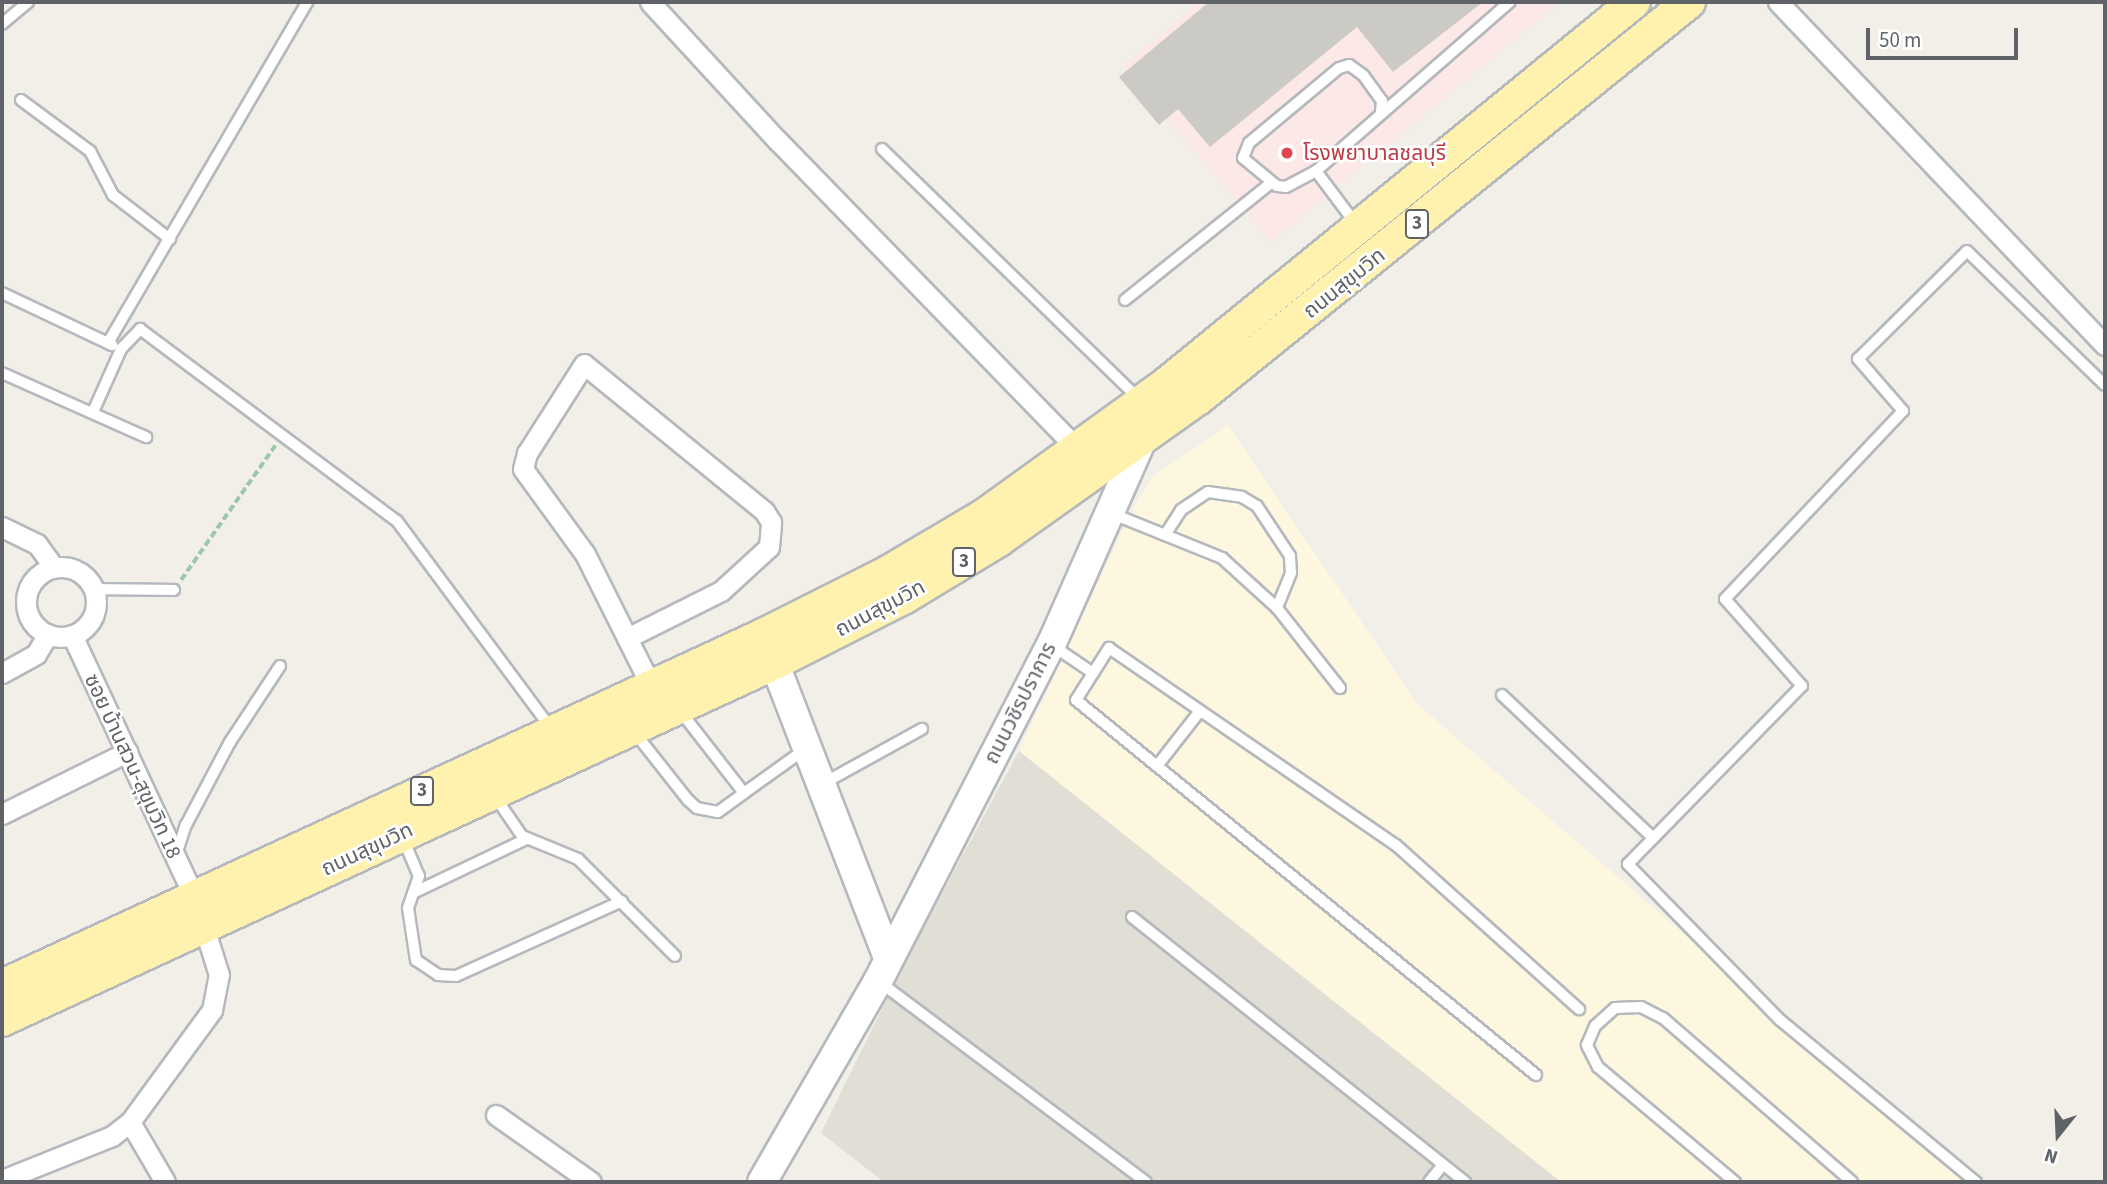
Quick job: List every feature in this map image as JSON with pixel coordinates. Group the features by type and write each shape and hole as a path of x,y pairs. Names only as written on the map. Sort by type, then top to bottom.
{"main road":[{"name":"ถนนสุขุมวิท","path":"2,986 208,912 401,834 679,709 902,564 983,516 1141,402 1634,2"},
{"name":"ถนนสุขุมวิท","path":"2,1020 553,730 651,686 769,649 905,597 987,548 1141,442 1301,318 1689,2"}],"street":[{"path":"650,2 778,141 1077,449"},
{"path":"1777,2 2105,345"},
{"path":"627,638 721,591 769,547 771,522 764,511 584,364 527,453 523,468 585,554 627,638 651,686"},
{"name":"ถนนวชิรปราการ","path":"762,1182 883,969 1051,645 1141,442"},
{"path":"2,527 37,544 54,567"},
{"path":"54,567 83,573 95,589 96,612 90,622 72,635 48,634 31,620 26,598 35,578 54,567"},
{"path":"2,673 36,654 48,634"},
{"name":"ซอย บ้านสวน-สุขุมวิท 18","path":"72,635 175,856 208,912 219,975 212,1010 130,1122"},
{"path":"769,649 821,785 883,969"},
{"path":"2,814 127,752"},
{"path":"496,1115 591,1182"},
{"path":"2,1180 112,1136 130,1122 165,1182"}],"lane":[{"path":"2,24 28,2"},
{"path":"108,343 307,2"},
{"path":"1381,111 1382,101 1363,75 1349,65 1339,68 1245,149 1243,158 1271,183 1286,187 1316,171 1381,111 1510,2"},
{"path":"21,100 90,151 113,195 170,239"},
{"path":"882,149 1141,402"},
{"path":"1316,171 1359,227"},
{"path":"1125,300 1271,183"},
{"path":"1976,1182 1780,1020 1628,864 1802,686 1725,599 1903,411 1858,359 1967,251 2105,385"},
{"path":"2,293 121,349"},
{"path":"93,412 121,349 139,329 397,521 553,730"},
{"path":"2,373 146,437"},
{"path":"1165,535 1181,510 1208,492 1242,497 1257,506 1290,556 1291,573 1277,608"},
{"path":"1109,513 1223,558 1277,608 1340,688"},
{"path":"95,589 174,590"},
{"path":"1051,645 1093,673"},
{"path":"1536,1075 1076,700 1109,648 1396,845 1579,1009"},
{"path":"175,856 186,825 230,742 280,666"},
{"path":"1502,695 1653,838"},
{"path":"679,709 744,793"},
{"path":"1157,766 1200,711"},
{"path":"821,785 922,729"},
{"path":"633,730 697,808 718,812 807,748"},
{"path":"493,792 526,839 578,859 676,956"},
{"path":"401,834 419,876 407,923 416,960 438,975 456,975 622,901"},
{"path":"413,893 526,839"},
{"path":"1132,917 1465,1182"},
{"path":"883,969 1146,1182"},
{"path":"1735,1182 1598,1067 1587,1045 1595,1026 1615,1008 1641,1007 1663,1018 1852,1182"},
{"path":"1430,1182 1443,1165"}],"path":[{"path":"174,590 282,436"}],"shaded area":[{"name":"โรงพยาบาลชลบุรี","path":"1199,2 1560,2 1271,242 1123,65"},
{"path":"1228,425 1417,704 1972,1182 1561,1182 1019,751 1134,506 1154,476"},
{"path":"1019,751 1561,1182 884,1182 821,1133 907,958"}],"building":[{"path":"1209,2 1483,2 1393,72 1357,27 1210,147 1178,109 1159,125 1119,77"}],"place":[{"name":"โรงพยาบาลชลบุรี","path":"1287,153"}]}
